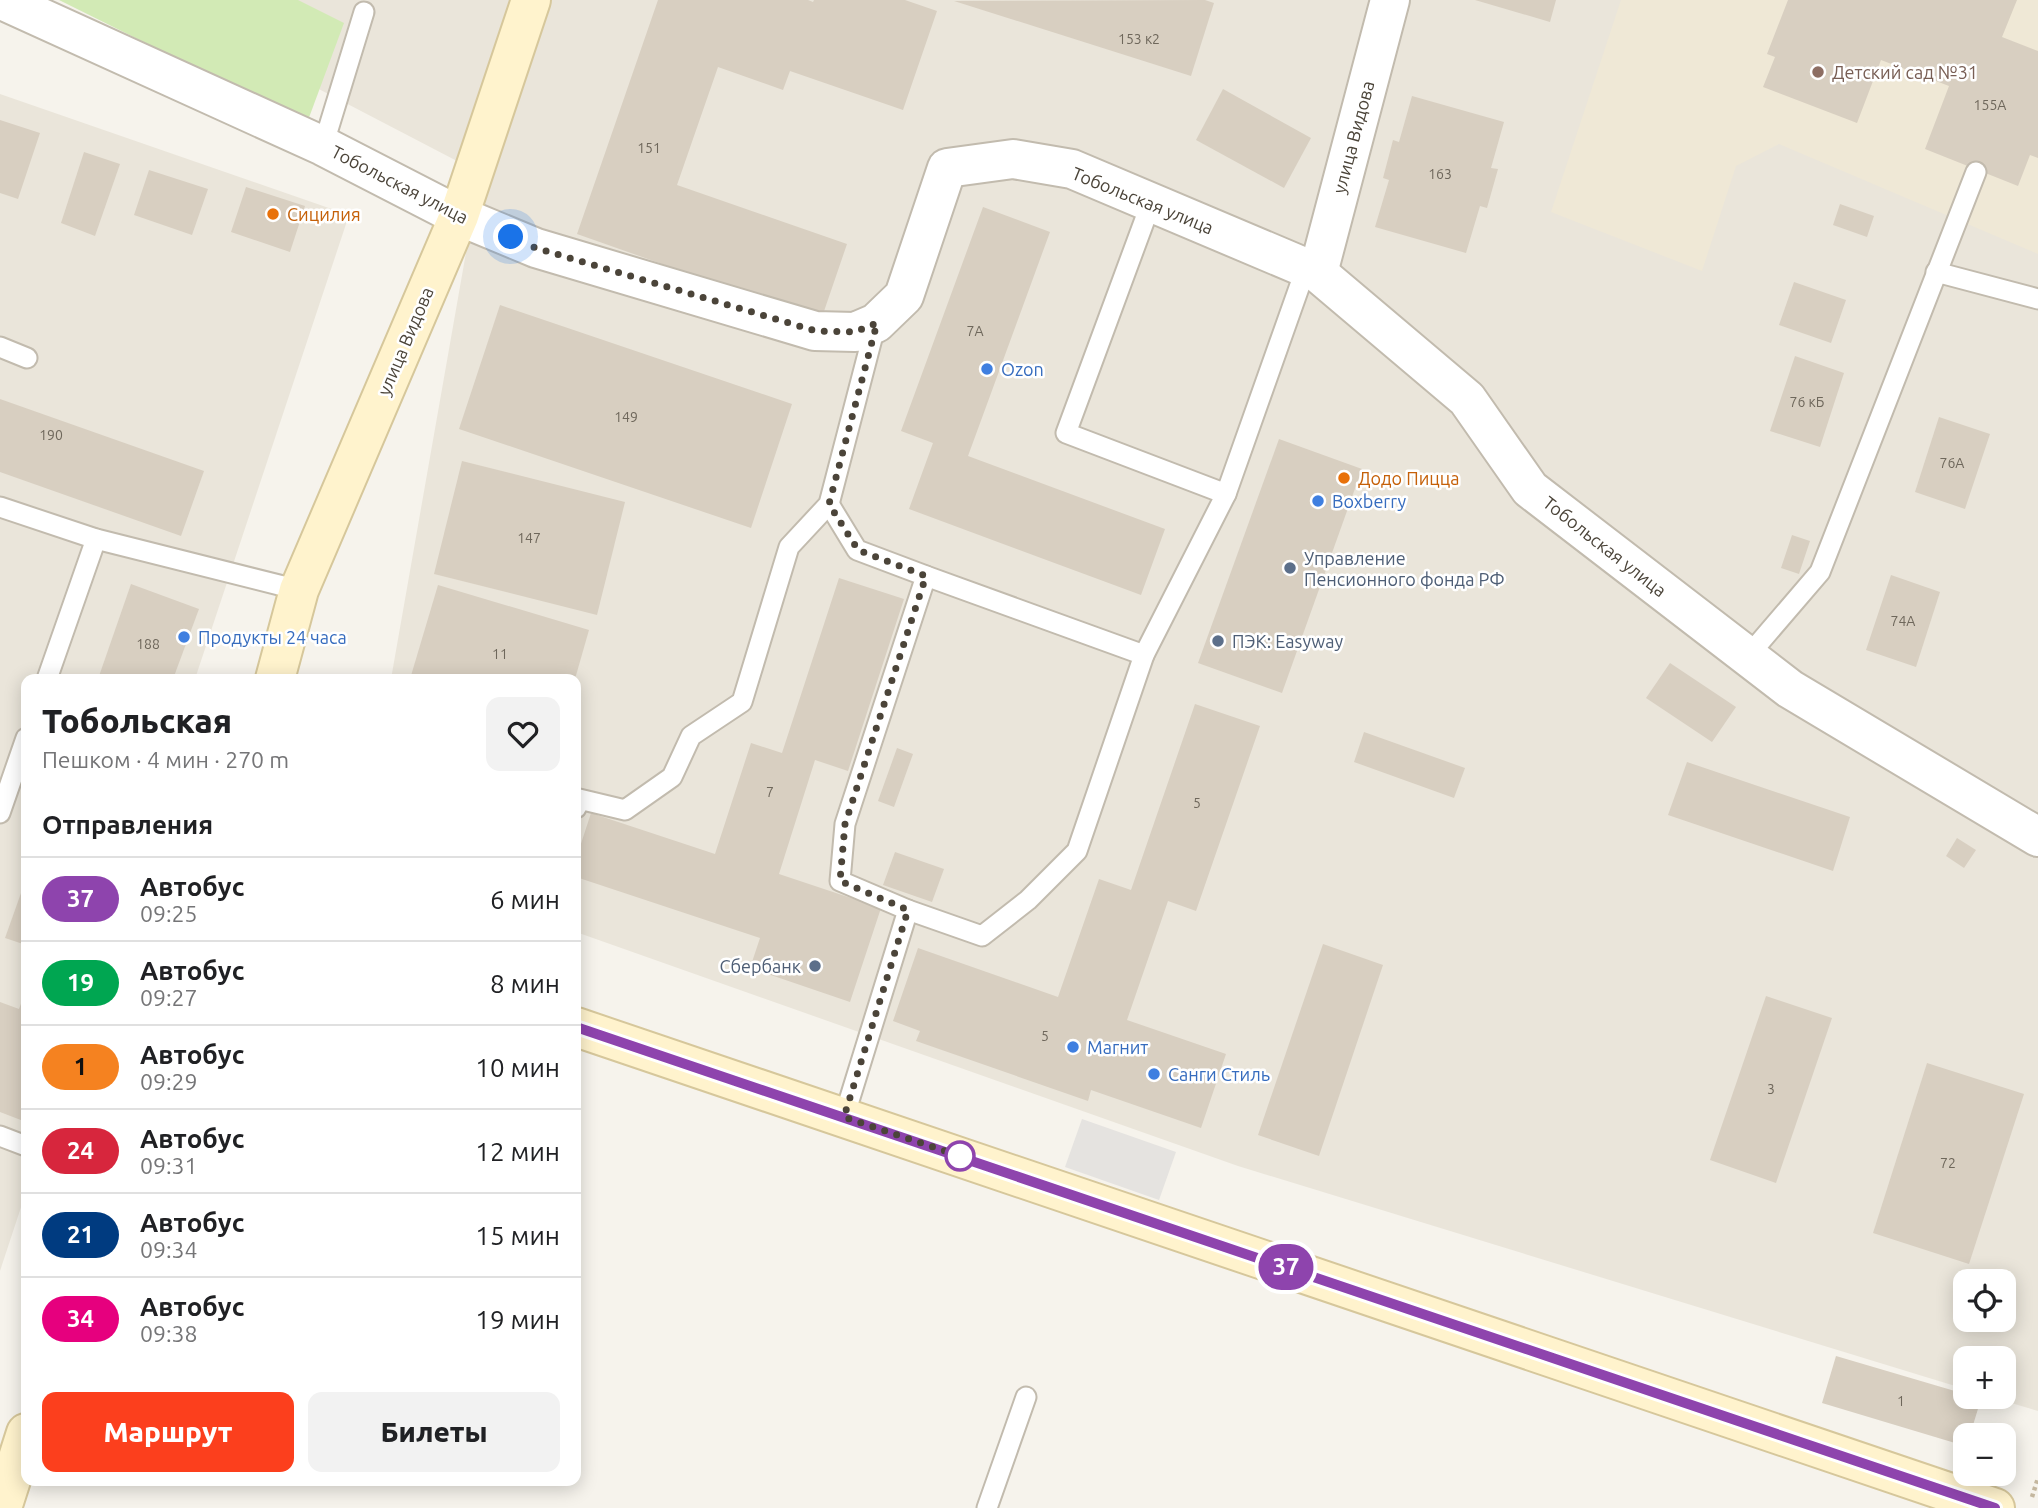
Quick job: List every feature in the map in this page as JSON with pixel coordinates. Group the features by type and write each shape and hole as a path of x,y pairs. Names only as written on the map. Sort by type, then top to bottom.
{"street":[{"name":"Тобольская улица","path":"2,0 323,146 459,216 536,248 816,331 855,332 877,323 904,296 947,168 1013,159 1072,169 1312,271 1467,399 1530,489 1790,688 2038,837"},
{"name":"улица Видова","path":"276,674 299,590 459,216 531,0"},
{"name":"улица Видова","path":"1312,271 1390,0"},
{"path":"581,1029 1995,1508"},
{"path":"2,1508 21,1449"}],"lane":[{"path":"323,146 364,12"},
{"path":"1748,656 1820,572 1976,172"},
{"path":"1151,203 1066,433 1226,494"},
{"path":"926,576 845,824 840,881 908,910 982,936 1028,900 1077,851 1144,655 1226,494 1312,271"},
{"path":"1936,272 2038,299"},
{"path":"581,799 625,810 672,777 691,736 742,702 789,547 829,504 877,323"},
{"path":"0,348 27,358"},
{"path":"829,504 858,550 1144,655"},
{"path":"0,507 96,539 299,590"},
{"path":"49,674 96,539"},
{"path":"0,813 21,752"},
{"path":"844,1117 908,910"},
{"path":"0,1136 21,1144"},
{"path":"987,1508 1026,1397"}],"path":[{"path":"2028,1508 2038,1478"}],"shaded area":[{"path":"148,0 2038,0 2038,1411 2016,1404 2016,1346 1953,1346 1953,1385 1238,1166 581,934 581,674 392,674 480,173"},
{"name":"Детский сад №31","path":"1621,0 2038,0 2038,254 1779,144 1736,166 1702,271 1551,212"},
{"path":"0,94 349,215 197,674 21,674 21,1207 0,1271"},
{"path":"1082,1119 1176,1152 1159,1200 1065,1167"}],"green space":[{"path":"59,0 298,0 344,23 307,123"}],"building":[{"path":"658,0 905,0 937,11 903,110 790,71 783,90 718,67 677,185 847,244 821,320 577,234"},
{"path":"1205,0 1214,3 1191,76 954,1"},
{"path":"1475,0 1556,0 1550,22"},
{"path":"1788,0 2017,0 2002,37 2038,51 2038,158 2030,155 2018,186 1925,149 1949,86 1881,60 1857,123 1763,87 1775,57 1767,54"},
{"path":"1223,89 1311,138 1284,188 1196,140"},
{"path":"1412,96 1504,122 1491,168 1498,169 1487,208 1480,206 1466,253 1375,227 1389,180 1383,178 1393,140 1399,142"},
{"path":"0,120 40,133 18,199 0,193"},
{"path":"84,152 120,164 95,236 61,223"},
{"path":"149,170 208,189 192,235 134,215"},
{"path":"246,187 305,206 290,252 231,232"},
{"path":"1840,204 1874,216 1867,237 1833,225"},
{"path":"983,207 1050,232 968,456 1165,529 1141,595 909,509 933,443 901,431"},
{"path":"1794,282 1846,300 1831,343 1779,325"},
{"path":"500,305 792,404 751,528 459,429"},
{"path":"1795,356 1844,373 1820,447 1770,431"},
{"path":"0,399 204,471 181,536 0,472"},
{"path":"1939,417 1990,434 1965,509 1915,492"},
{"path":"1279,439 1362,469 1282,693 1198,663"},
{"path":"462,461 625,502 597,615 434,574"},
{"path":"1792,535 1810,541 1799,574 1781,568"},
{"path":"1891,575 1940,592 1916,667 1866,650"},
{"path":"839,578 904,599 848,771 815,760 779,874 881,908 850,1002 750,968 760,938 581,879 581,844 591,813 715,854 751,743 782,753"},
{"path":"131,584 199,609 175,674 100,674"},
{"path":"438,585 589,630 576,674 411,674"},
{"path":"1670,663 1736,707 1712,742 1646,698"},
{"path":"1195,704 1260,726 1196,911 1168,901 1127,1020 1226,1054 1201,1128 1091,1090 1088,1101 916,1041 920,1031 893,1021 918,948 1058,997 1099,879 1131,890"},
{"path":"1364,732 1465,768 1454,798 1354,762"},
{"path":"897,748 913,754 894,807 878,801"},
{"path":"1687,762 1850,817 1833,871 1668,815"},
{"path":"1957,838 1976,850 1964,868 1946,856"},
{"path":"895,852 944,869 932,902 883,885"},
{"path":"21,893 21,943 5,938"},
{"path":"1323,944 1383,965 1319,1156 1258,1135"},
{"path":"1766,996 1832,1018 1776,1183 1710,1160"},
{"path":"0,1002 19,1009 21,1004 21,1120 0,1112"},
{"path":"1927,1063 2024,1094 1969,1264 1873,1233"},
{"path":"1836,1356 1953,1390 1953,1409 1978,1409 1974,1423 1953,1423 1953,1442 1822,1403"}],"bus line":[{"name":"37","path":"581,1029 1995,1508"}],"place":[{"name":"Детский сад №31","path":"1818,72"},
{"name":"Сицилия","path":"273,214"},
{"name":"Ozon","path":"987,369"},
{"name":"Додо Пицца","path":"1344,478"},
{"name":"Boxberry","path":"1318,501"},
{"name":"Управление Пенсионного фонда РФ","path":"1290,568"},
{"name":"Продукты 24 часа","path":"184,637"},
{"name":"ПЭК: Easyway","path":"1218,641"},
{"name":"Сбербанк","path":"815,966"},
{"name":"Магнит","path":"1073,1047"},
{"name":"Санги Стиль","path":"1154,1074"}],"route":[{"path":"511,237 536,248 816,331 855,332 877,323 829,504 858,550 926,576 845,824 840,881 908,910 844,1117 960,1156"}]}
